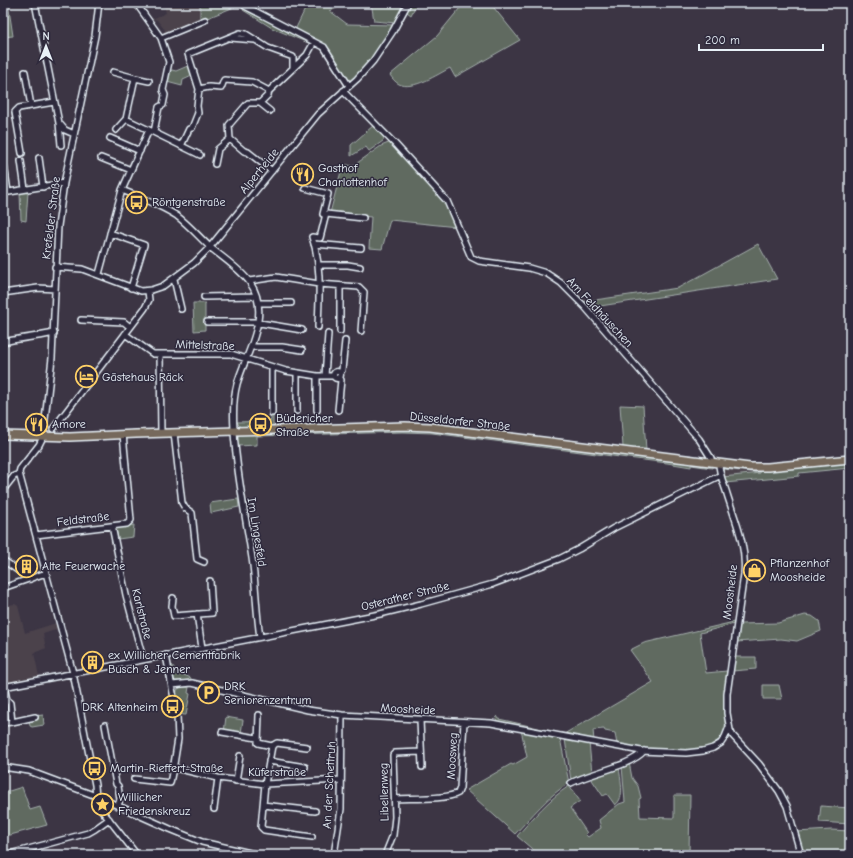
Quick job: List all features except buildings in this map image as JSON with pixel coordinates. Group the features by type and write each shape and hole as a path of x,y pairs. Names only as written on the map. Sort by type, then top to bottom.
{"main road":[{"name":"Düsseldorfer Straße","path":"3,435 70,438 174,432 405,426 430,427 750,467 768,467 850,459"}],"street":[{"path":"35,3 61,145"},
{"name":"Krefelder Straße","path":"43,437 54,333 55,267 58,226 64,183 95,36 99,3"},
{"path":"99,274 122,190 151,131 159,107 163,105 165,95 163,90 169,62 161,38 136,3"},
{"name":"Alperheide","path":"148,291 163,286 174,279 186,270 210,247 318,114 361,75 377,57 408,3"},
{"path":"245,6 324,47 349,86"},
{"path":"161,38 205,20"},
{"path":"181,146 189,129 192,128 198,113 197,106 199,89 188,54 228,37 257,40 268,48 302,60"},
{"path":"260,103 268,95 269,91 307,55 312,46"},
{"path":"293,58 293,67"},
{"path":"26,72 31,106"},
{"path":"113,72 149,81"},
{"path":"116,130 126,119 135,78"},
{"path":"199,89 209,87 221,88 224,80 252,82 269,91"},
{"name":"Am Feldhäuschen","path":"343,91 395,144 447,201 471,257 479,260 540,271 546,273 561,283 585,307 699,438 711,458 711,462"},
{"path":"22,153 15,112 19,108 54,102"},
{"path":"270,111 260,103 248,103 229,125 230,139 272,171"},
{"path":"126,119 200,155"},
{"path":"58,123 64,130 74,134"},
{"path":"110,138 140,151"},
{"path":"215,164 218,149 230,139"},
{"path":"39,158 43,187"},
{"path":"101,158 131,170"},
{"path":"21,161 25,190"},
{"path":"4,164 5,192 64,183"},
{"path":"305,188 328,194 323,214 363,218"},
{"path":"122,190 161,207 174,215 210,247 237,268 249,281 256,296 258,303 258,323 237,384 234,401 234,431"},
{"path":"318,327 318,265 312,237 320,238 326,214"},
{"path":"110,234 144,245 131,288"},
{"path":"314,244 361,248"},
{"path":"318,265 360,267"},
{"path":"53,429 145,308 149,300 148,291 131,288 99,274 82,269 55,267"},
{"path":"249,281 276,277 319,284 359,287 364,292 361,331"},
{"path":"174,279 181,309"},
{"path":"340,286 340,331"},
{"path":"3,292 38,288 55,289"},
{"path":"204,296 256,296"},
{"path":"258,303 291,303"},
{"path":"82,320 124,322 130,327"},
{"path":"207,322 254,322 302,330"},
{"path":"3,342 24,337 36,337 54,333"},
{"name":"Mittelstraße","path":"125,334 152,354 231,354 297,373 317,376 333,376 337,371 340,375"},
{"path":"325,376 328,334"},
{"path":"338,410 341,380 340,375 342,370 345,341"},
{"path":"251,347 282,347 302,350"},
{"name":"Mittelstraße","path":"160,354 161,433"},
{"path":"272,367 272,413"},
{"path":"297,373 297,411"},
{"path":"317,376 317,410"},
{"name":"Im Lingesfeld","path":"234,431 242,504 252,560 260,636"},
{"path":"174,432 182,503 185,508 192,513 197,560 204,562"},
{"name":"Feldstraße","path":"36,535 127,524 131,520 123,434"},
{"path":"43,437 39,445 20,469 19,474 73,673 99,806 137,855"},
{"name":"Moosheide","path":"720,464 721,475 745,556 744,574 727,694 729,727 733,736 755,759 780,791 787,806 801,855"},
{"path":"3,490 14,476 19,474"},
{"name":"Osterather Straße","path":"4,687 406,608 505,580 564,557 614,528 721,475"},
{"name":"Karlstraße","path":"112,526 126,595 143,660"},
{"path":"3,560 30,579"},
{"path":"3,588 46,573"},
{"path":"173,598 172,606 174,616 212,613 210,581"},
{"path":"197,614 202,648"},
{"path":"134,779 170,783 172,773 175,768 174,764 178,739 172,685 166,655"},
{"name":"Moosheide","path":"172,685 192,683 308,710 342,715 491,723 644,751 686,753 707,750 721,743 729,727"},
{"path":"4,687 7,700 10,703 12,722"},
{"path":"259,715 258,743 272,746 277,743 307,747"},
{"name":"An der Schettruh","path":"334,855 341,809 342,715"},
{"path":"3,723 35,717"},
{"path":"420,720 422,767"},
{"name":"Moosweg","path":"395,799 443,796 456,794 459,791 464,722"},
{"path":"105,725 116,784 118,786 120,797 118,806"},
{"path":"222,732 257,738"},
{"path":"272,746 261,827 264,830 312,837"},
{"path":"571,783 620,765 640,756 644,751"},
{"name":"Libellenweg","path":"385,855 393,835 395,817 393,755 395,753 421,752"},
{"name":"Küferstraße","path":"236,781 240,756"},
{"path":"269,761 304,767"},
{"path":"3,767 30,771 96,796 202,842 259,855"},
{"name":"Küferstraße","path":"175,768 218,778 266,784 341,780"},
{"path":"214,809 218,778"},
{"path":"263,806 315,811"},
{"path":"6,855 88,833 109,819"}],"shaded area":[{"path":"172,3 200,3 200,21 163,35 165,30 157,20 152,19 166,13 164,6"},
{"path":"723,469 748,472 764,473 723,477"},
{"path":"15,604 18,606 25,633 56,623 58,629 43,634 46,648 34,653 39,676 3,684 3,606"}],"green space":[{"path":"3,3 8,3 13,36 3,37"},
{"path":"200,3 244,3 200,21"},
{"path":"308,3 348,3 330,11 347,24 395,25 371,61 351,82 349,82 325,45 295,30"},
{"path":"369,3 406,3 396,23 374,21 372,8"},
{"path":"410,3 417,3 411,15 407,12 380,54 365,73 348,91 348,89 356,82"},
{"path":"464,3 490,3 520,40 455,77 450,68 418,84 405,86 396,82 390,75 437,36"},
{"path":"244,8 247,8 323,49 272,28 243,10"},
{"path":"190,65 194,75 183,80 182,86 167,82 169,72 172,70 176,71"},
{"path":"374,125 385,136 383,141 369,151 366,147 351,156 351,145"},
{"path":"391,142 446,202 457,227 390,220 382,249 369,248 371,217 330,213 343,164 353,166 381,146"},
{"path":"28,192 26,221 21,220 20,193"},
{"path":"758,244 777,279 587,308 581,302 678,288"},
{"path":"545,275 560,284 590,315 558,284"},
{"path":"193,303 205,303 205,330 194,331"},
{"path":"590,315 603,329 622,352"},
{"path":"665,401 698,439 708,454 709,459 701,446"},
{"path":"620,405 643,406 646,450 709,459 520,436 518,434 623,447"},
{"path":"271,413 273,413 273,425 277,426 428,423 514,433 513,435 442,426 275,427 266,425 240,427 237,422 270,421"},
{"path":"425,429 713,465 712,468 691,465 691,467 432,433 403,432 257,436 257,445 238,446 237,436 238,434"},
{"path":"850,461 850,468 799,473 799,476 725,483 723,477 760,473 723,469 727,467"},
{"path":"238,499 239,507 211,513 210,503"},
{"path":"134,525 133,537 118,539 116,529 118,527"},
{"path":"805,615 812,616 819,621 821,631 797,641 781,639 736,642 738,625 740,624 778,623"},
{"path":"734,622 734,624 700,633 706,673 727,671 724,701 725,729 722,737 715,744 689,750 673,751 641,749 617,745 615,733 605,731 604,729 593,730 594,741 496,721 497,716 499,719 564,734 653,682 630,650 644,643"},
{"path":"733,657 756,657 756,669 732,671"},
{"path":"172,665 177,672 191,678 190,681 175,681 171,669"},
{"path":"763,685 779,685 782,699 763,699"},
{"path":"181,687 189,687 188,693 190,694 186,715 182,715 180,713 177,705 177,690"},
{"path":"43,715 44,725 30,726 29,720 35,716"},
{"path":"226,717 243,720 241,733 224,732"},
{"path":"521,730 560,738 569,783 547,800 515,834 466,790 511,764 513,765 527,757"},
{"path":"565,739 589,743 592,773 571,781"},
{"path":"629,762 632,778 638,786 641,798 639,799 640,817 674,818 674,795 690,795 689,855 539,855 517,836 548,803 569,786 580,801 570,808 587,833 585,834 588,837 601,828 599,820 619,804 625,802 622,766"},
{"path":"619,767 621,793 618,802 615,805 607,794 603,796 590,777"},
{"path":"22,787 30,810 40,807 47,825 3,837 3,793"},
{"path":"821,806 850,808 850,824 819,822"},
{"path":"831,830 850,831 850,855 802,855 796,832"}],"place":[{"name":"Gasthof Charlottenhof","path":"302,175"},
{"name":"Röntgenstraße","path":"136,202"},
{"name":"Gästehaus Räck","path":"87,377"},
{"name":"Amore","path":"36,424"},
{"name":"Büdericher Straße","path":"260,425"},
{"name":"Alte Feuerwache","path":"27,566"},
{"name":"Pflanzenhof Moosheide","path":"755,570"},
{"name":"ex Willicher Cementfabrik Busch & Jenner","path":"93,662"},
{"name":"DRK Seniorenzentrum","path":"208,693"},
{"name":"DRK Altenheim","path":"173,707"},
{"name":"Martin-Rieffert-Straße","path":"95,768"},
{"name":"Willicher Friedenskreuz","path":"103,804"}]}
